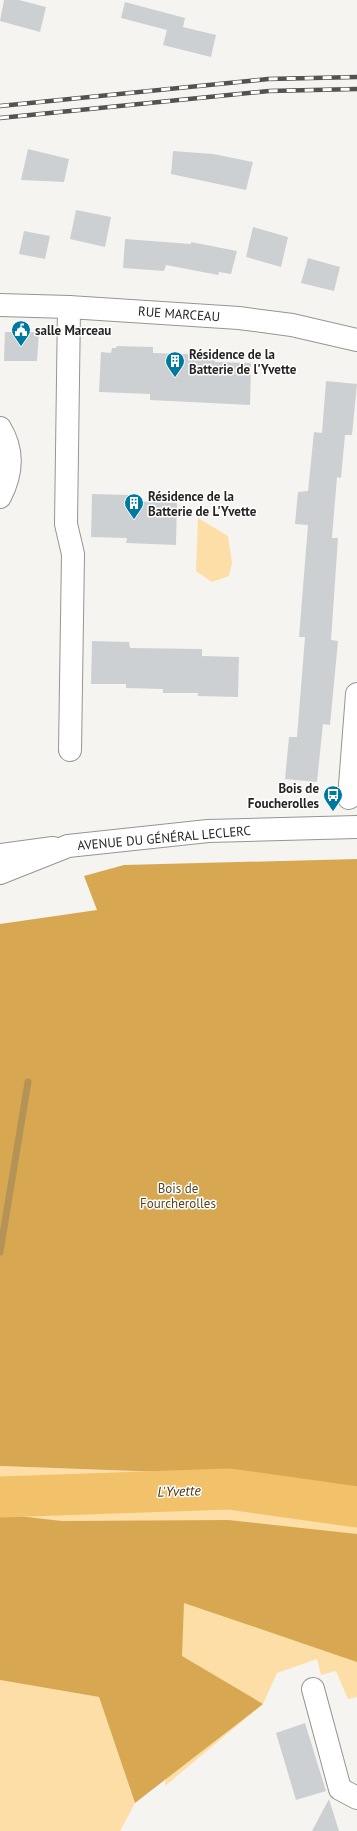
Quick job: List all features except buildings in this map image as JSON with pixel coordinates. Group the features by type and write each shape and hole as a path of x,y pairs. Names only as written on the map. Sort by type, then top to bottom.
{"street":[{"name":"RUE MARCEAU","path":"0,305 69,307 239,318 292,325 357,340"},
{"path":"69,307 66,524 73,554 70,750"},
{"path":"0,428 4,434 11,465 6,485 0,497"},
{"path":"349,798 357,694"},
{"name":"AVENUE DU GÉNÉRAL LECLERC","path":"0,873 68,846 208,831 357,827"},
{"path":"0,855 68,846"},
{"path":"313,1689 340,1789 357,1798"}],"shaded area":[{"path":"198,518 228,536 232,563 229,576 212,582 196,571"},
{"path":"0,1466 162,1472 357,1497 357,1697 348,1699 336,1671 321,1675 317,1659 277,1673 263,1704 165,1786 184,1603 0,1578 0,1514 32,1517 0,1513"},
{"path":"0,1680 99,1697 135,1803 120,1831 0,1831"}],"green space":[{"name":"Bois de Fourcherolles","path":"357,859 357,1497 162,1472 0,1466 0,924 97,910 84,876 124,865"},
{"path":"0,1514 62,1521 228,1520 357,1534 357,1662 184,1603 182,1656 263,1704 135,1803 99,1697 0,1680"}],"waterway":[{"path":"0,1252 28,1082"},
{"name":"L'Yvette","path":"0,1497 229,1489 357,1507"}],"railway":[{"path":"0,106 268,79 357,77"},
{"path":"0,118 269,91 357,89"}],"place":[{"name":"salle Marceau","path":"21,347"},
{"name":"Résidence de la Batterie de l'Yvette","path":"175,378"},
{"name":"Résidence de la Batterie de L'Yvette","path":"134,520"},
{"name":"Bois de Foucherolles","path":"333,812"}]}
